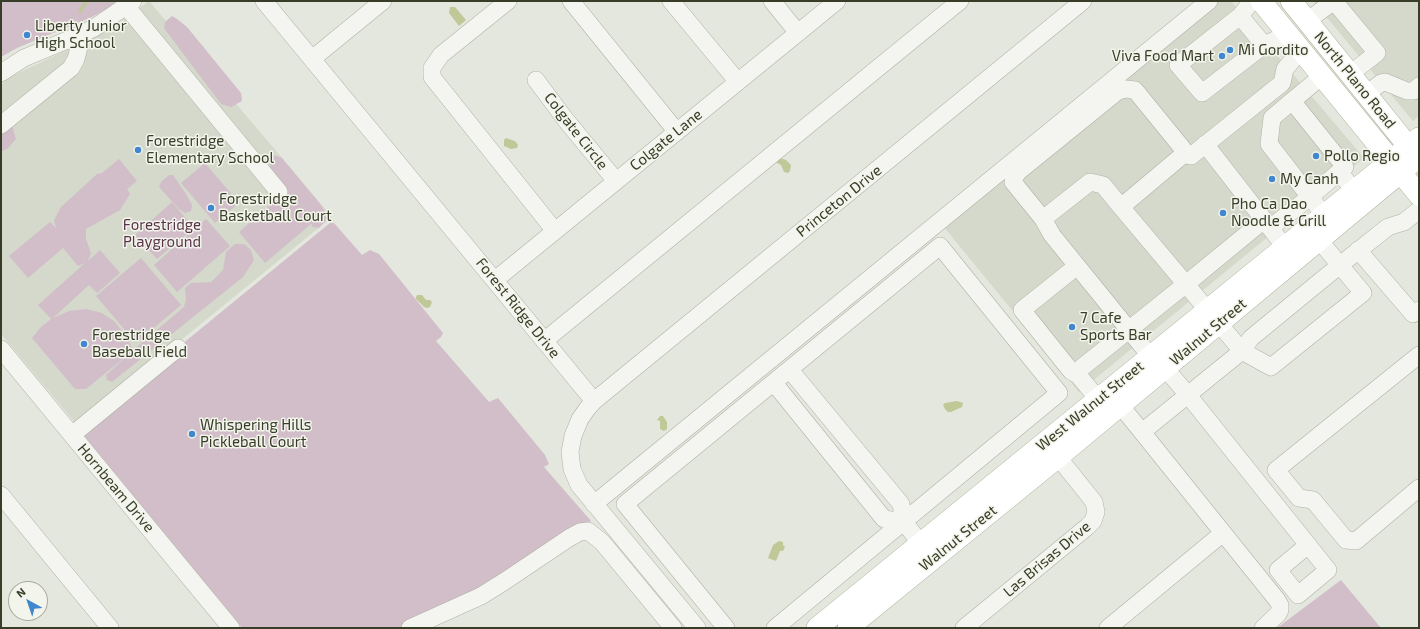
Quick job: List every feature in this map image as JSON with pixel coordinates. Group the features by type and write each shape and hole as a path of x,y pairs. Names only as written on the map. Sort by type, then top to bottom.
{"main road":[{"name":"North Plano Road","path":"1261,1 1419,195"},
{"path":"1268,1 1278,12 1292,21 1307,21 1302,35 1301,50"},
{"name":"North Plano Road","path":"1291,1 1366,94 1417,152"},
{"name":"West Walnut Street","path":"1052,449 1098,399 1158,362 1213,316 1285,247 1354,190 1396,167 1417,152"},
{"name":"Walnut Street","path":"1213,316 1319,240 1396,167"},
{"name":"Walnut Street","path":"848,628 926,551 1052,449 1120,405 1158,362"},
{"path":"817,628 926,551"}],"street":[{"name":"Forest Ridge Drive","path":"264,1 594,401"},
{"path":"312,59 383,1"},
{"path":"508,1 441,55 432,68 432,77 555,231"},
{"path":"571,1 677,132"},
{"path":"672,1 738,82"},
{"path":"772,1 798,33"},
{"name":"Colgate Lane","path":"495,280 837,1"},
{"path":"544,340 960,1"},
{"name":"Princeton Drive","path":"594,401 1084,1"},
{"path":"594,504 1209,1"},
{"path":"1252,1 1240,16 1178,65 1202,93 1264,45 1288,34"},
{"path":"1307,21 1334,1 1377,53 1350,74"},
{"path":"1,73 24,58 94,28 129,4 278,192"},
{"path":"1240,16 1264,45"},
{"path":"1,125 71,68 76,59 79,47 77,36"},
{"path":"1184,154 1191,156 1282,83 1285,69 1301,50"},
{"path":"1322,76 1272,118 1269,144 1324,215"},
{"name":"Colgate Circle","path":"536,80 564,119 616,181"},
{"path":"1366,94 1381,83 1385,82 1407,91 1414,91 1419,86"},
{"path":"1184,154 1183,149 1135,90 1126,89 1118,91 1018,172 1013,182 1043,219 1052,235 1129,330 1188,395 1308,545"},
{"path":"1074,373 1186,284 1267,224 1310,197 1345,167 1292,101"},
{"path":"1205,144 1285,247"},
{"path":"1122,208 1184,154"},
{"path":"1339,172 1354,190"},
{"path":"1043,219 1090,182 1103,185 1242,351 1270,368 1363,293 1319,240"},
{"path":"1142,432 1242,351 1251,338 1358,250 1388,227 1404,222 1419,210"},
{"path":"607,519 940,246 1059,393 775,628"},
{"path":"1358,250 1413,314 1419,310"},
{"path":"1077,266 1022,310 1071,371 1078,375 1098,399"},
{"path":"72,435 178,348"},
{"name":"Hornbeam Drive","path":"1,349 231,628"},
{"path":"1419,355 1276,470 1299,498 1313,500 1346,540 1356,541 1419,488"},
{"path":"790,370 901,504 904,522 926,551"},
{"path":"774,383 884,519 904,522"},
{"path":"594,401 580,419 573,436 570,452 572,469 579,485 697,628"},
{"path":"1120,405 1280,605 1278,614 1263,628"},
{"name":"Las Brisas Drive","path":"964,628 1093,521 1096,512 1094,502 1052,449"},
{"path":"1,495 110,628"},
{"path":"625,504 726,628"},
{"path":"410,628 480,596 505,581 568,538 580,532 588,531 602,542 673,628"},
{"path":"1108,628 1223,533"}],"shaded area":[{"name":"Forestridge Elementary School","path":"149,1 332,217 77,425 1,334 1,84 8,78 109,30"},
{"path":"1203,1 1231,1 1364,158 1079,392 939,221"},
{"path":"1313,1 1419,1 1419,116 1413,121"},
{"path":"450,7 455,7 466,20 459,26 449,13"},
{"path":"506,138 515,141 518,145 517,148 511,149 504,146 504,140"},
{"path":"780,158 786,160 791,165 788,173 784,172 781,165 777,163 776,161"},
{"path":"417,295 422,295 426,300 430,300 432,302 430,307 424,307 416,299"},
{"path":"957,401 963,403 962,407 951,412 948,412 943,405 945,403"},
{"path":"660,416 663,416 667,422 667,429 664,431 660,429 660,421 657,420"},
{"path":"779,541 783,542 785,547 783,551 780,551 776,561 768,558 773,545"}],"green space":[{"name":"Liberty Junior High School","path":"1,1 121,1 92,17 17,48 1,57"},
{"path":"172,16 187,27 241,93 242,101 231,107 221,104 164,28 165,22"},
{"path":"12,126 16,139 8,148 1,152 1,131"},
{"path":"273,155 282,158 321,205 328,218 319,228 313,227 311,224 265,263 239,232 286,191 271,170 269,160"},
{"path":"119,159 137,181 127,189 130,194 120,210 86,229 86,239 91,253 88,261 100,250 120,273 97,293 89,285 53,318 69,311 86,309 102,313 114,321 126,336 133,350 184,307 186,299 185,288 191,283 211,282 223,270 226,252 235,244 244,244 251,250 254,260 243,277 112,382 107,380 106,375 129,354 86,389 75,389 32,338 41,327 51,319 38,305 85,263 78,266 63,248 28,278 9,256 50,222 56,228 54,220 61,207 97,174 102,173"},
{"path":"205,163 239,203 215,223 181,183"},
{"path":"169,175 173,175 186,194 192,205 191,211 185,213 179,209 159,187 161,182"},
{"name":"Forestridge Playground","path":"172,202 194,228 157,259 135,235"},
{"path":"206,219 230,246 177,292 154,265"},
{"path":"330,223 334,223 362,255 370,250 379,254 443,333 436,341 489,402 498,398 545,455 549,464 544,467 591,521 552,549 410,628 242,628 80,431 137,381"},
{"path":"141,258 181,305 136,343 96,296"},
{"path":"1341,580 1381,628 1277,628"}],"waterway":[{"path":"80,11 87,1"}],"place":[{"name":"Liberty Junior High School","path":"27,35"},
{"name":"Mi Gordito","path":"1230,50"},
{"name":"Viva Food Mart","path":"1222,56"},
{"name":"Forestridge Elementary School","path":"138,150"},
{"name":"Pollo Regio","path":"1316,156"},
{"name":"My Canh","path":"1272,179"},
{"name":"Forestridge Basketball Court","path":"211,208"},
{"name":"Pho Ca Dao Noodle & Grill","path":"1223,213"},
{"name":"7 Cafe Sports Bar","path":"1072,327"},
{"name":"Forestridge Baseball Field","path":"84,344"},
{"name":"Whispering Hills Pickleball Court","path":"192,434"}]}
